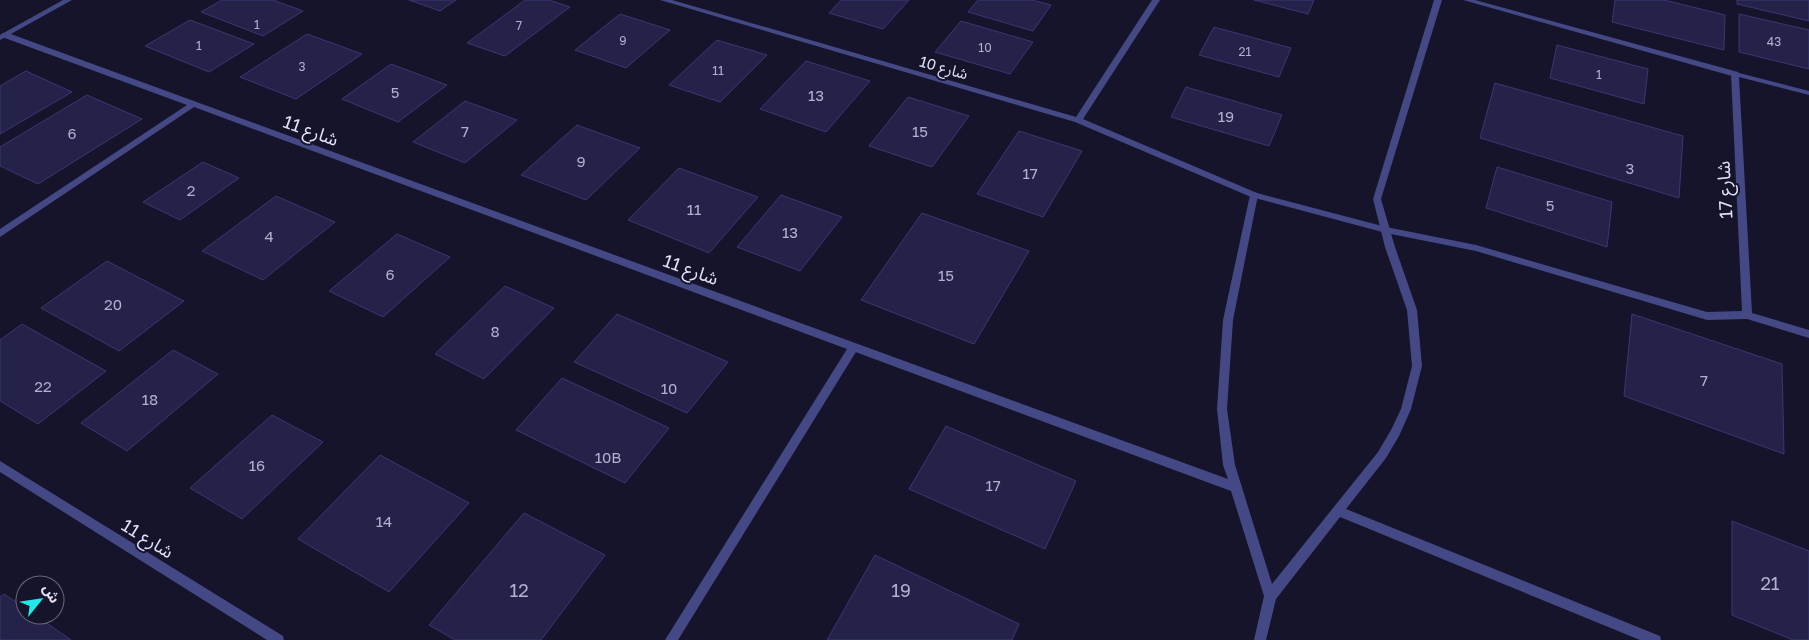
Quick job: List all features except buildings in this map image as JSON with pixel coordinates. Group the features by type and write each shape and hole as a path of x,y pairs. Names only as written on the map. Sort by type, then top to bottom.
{"street":[{"path":"3,36 68,0"},
{"name":"شارع 10","path":"664,0 1078,120 1254,195 1386,230 1476,248 1708,316 1747,315"},
{"path":"1078,120 1156,0"},
{"path":"1260,640 1270,596 1382,455 1406,409 1417,366 1415,331 1412,310 1377,199 1438,0"},
{"path":"1467,0 1734,74 1809,92"},
{"name":"شارع 11","path":"3,36 1235,487"},
{"name":"شارع 17","path":"1734,74 1747,315"},
{"path":"0,234 192,105"},
{"path":"1254,195 1228,320 1222,409 1228,465 1270,596"},
{"path":"1747,315 1809,334"},
{"path":"671,640 854,347"},
{"name":"شارع 11","path":"0,466 278,640"},
{"path":"1339,511 1654,640"}]}
